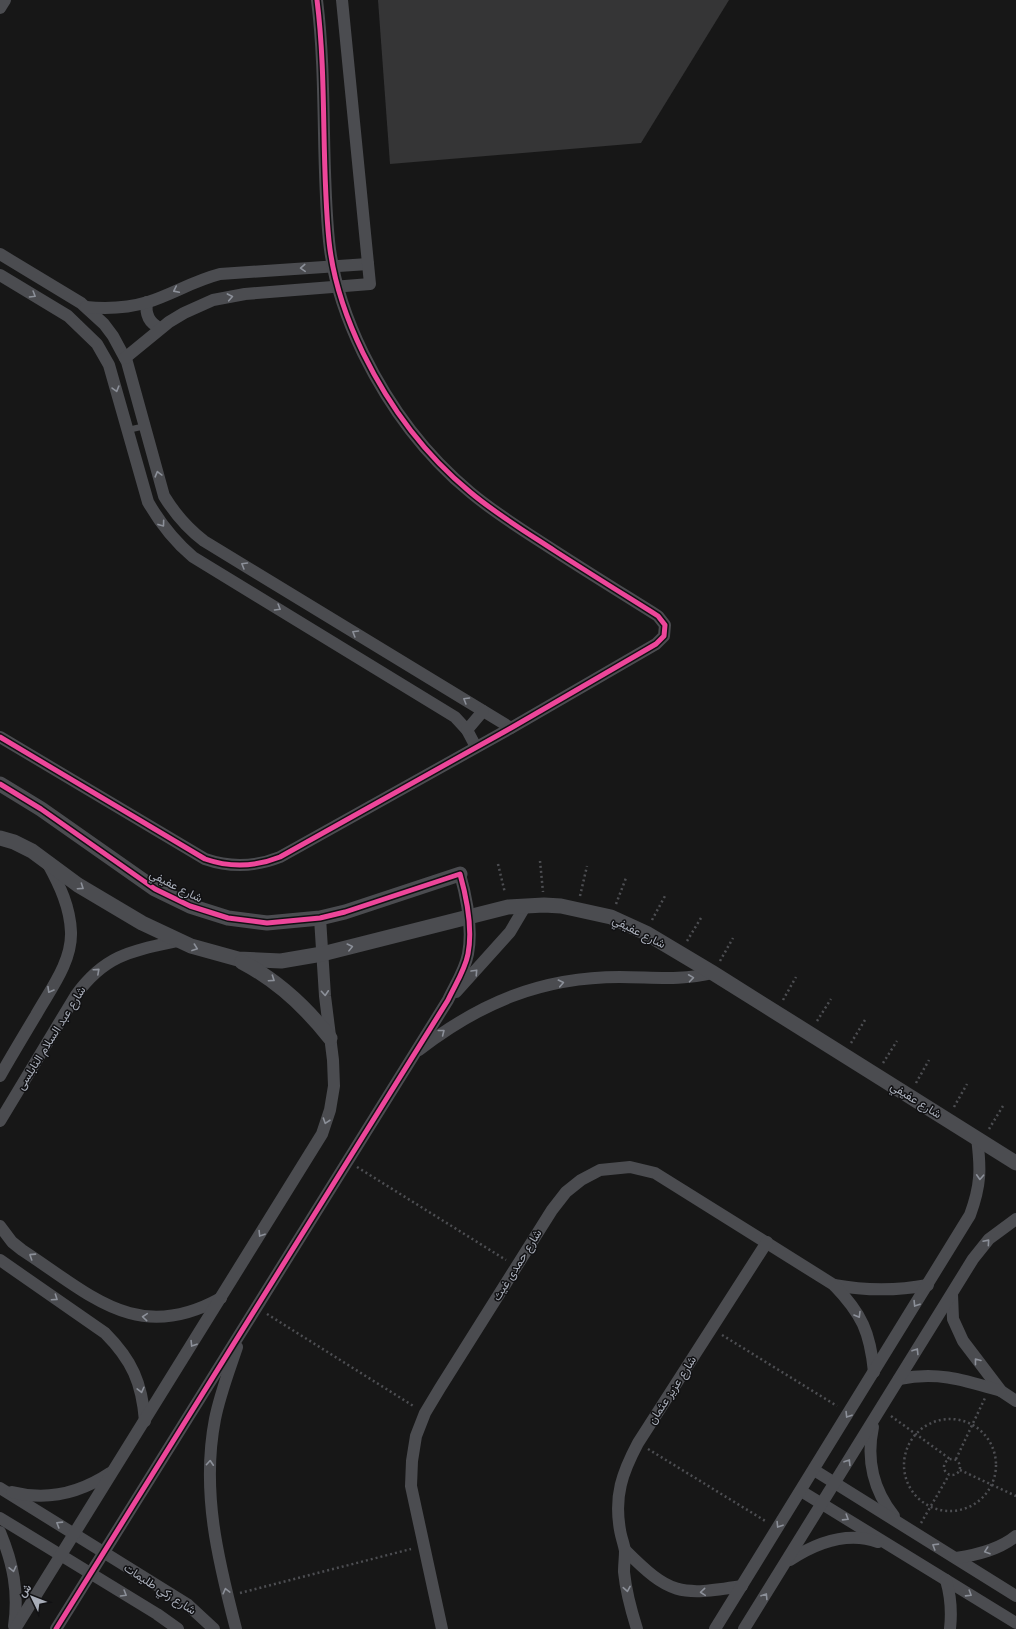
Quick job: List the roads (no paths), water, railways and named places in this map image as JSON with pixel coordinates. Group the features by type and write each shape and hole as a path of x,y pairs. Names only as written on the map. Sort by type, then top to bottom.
{"street":[{"path":"0,8 5,0"},
{"path":"0,737 205,859 223,864 242,866 255,865 280,857 511,728 656,644 664,636 665,625 658,616 489,507 469,491 431,455 384,393 357,341 338,287 333,266 329,240 317,0"},
{"path":"125,358 160,328 184,313 198,306 229,296 370,284 342,0"},
{"path":"0,254 86,308 104,324 113,336 125,358 164,496 183,523 204,541 511,728"},
{"path":"86,308 118,308 147,302 192,283 220,274 368,264"},
{"path":"0,275 68,316 97,344 110,365 148,502 166,531 193,556 448,713 467,730 476,747"},
{"path":"147,302 148,318 155,326 160,328"},
{"path":"193,556 204,541"},
{"path":"467,730 483,711"},
{"name":"شارع عفيفي","path":"0,784 40,809 155,889 190,906 228,918 267,922 320,918 345,912 460,874"},
{"name":"شارع عفيفي","path":"0,838 32,851 109,905 178,941 206,952 238,959 281,961 322,954 508,907 544,905 578,908 611,917 646,933 713,973 1016,1163"},
{"name":"شارع عبد السلام النابلسى","path":"0,1076 59,975 68,955 71,934 69,912 62,890 48,862"},
{"path":"56,1629 257,1307 411,1056 448,1000 464,967 468,955 468,916 460,874"},
{"path":"448,1000 510,932 526,905"},
{"path":"14,1629 222,1297 322,1134 330,1110 334,1086 325,996 320,918"},
{"name":"شارع عبد السلام النابلسى","path":"0,1121 72,1002 88,979 103,965 121,955 140,949 178,941"},
{"path":"238,959 259,971 293,996 314,1017 330,1038"},
{"path":"411,1056 454,1024 487,1006 530,989 574,980 619,977 674,979 713,973"},
{"path":"715,1629 967,1221 977,1197 980,1179 979,1140"},
{"name":"شارع حمدى غيث","path":"442,1629 411,1486 416,1436 425,1413 552,1210 566,1192 581,1180 600,1170 615,1168 630,1167 655,1173 834,1285 851,1303 864,1324 872,1348 874,1372"},
{"path":"744,1629 973,1260 989,1239 1016,1219"},
{"path":"0,1226 12,1242 22,1250 100,1301 119,1311 140,1316 161,1318 189,1313 203,1308 222,1297"},
{"name":"شارع عزيز عثمان","path":"636,1629 627,1591 624,1571 625,1550 617,1510 619,1488 625,1467 638,1443 767,1242"},
{"path":"0,1260 105,1332 119,1347 139,1382 143,1401 144,1421"},
{"name":"شارع حمدى غيث","path":"834,1285 881,1291 905,1290 928,1285"},
{"path":"952,1294 953,1319 957,1330 995,1389"},
{"path":"236,1629 227,1596 213,1531 210,1474 215,1419 222,1392 244,1327"},
{"path":"899,1379 921,1375 949,1376 995,1389 1016,1402"},
{"path":"878,1413 870,1440 870,1463 876,1485 886,1506 900,1524"},
{"path":"1,1489 25,1495 48,1496 72,1492 94,1483 114,1470"},
{"path":"814,1470 1016,1596"},
{"name":"شارع زكي طليمات","path":"1,1489 187,1604 214,1629"},
{"path":"801,1491 1016,1623"},
{"name":"شارع زكي طليمات","path":"0,1518 157,1614 178,1629"},
{"path":"0,1532 10,1556 15,1581 17,1606 14,1629"},
{"path":"956,1558 976,1555 995,1548 1016,1536"},
{"path":"786,1563 805,1550 826,1541 848,1538 870,1539 891,1546"},
{"path":"625,1550 657,1580 678,1590 696,1592 742,1586"},
{"path":"946,1580 951,1596 952,1613 950,1629"}],"lane":[{"path":"128,430 145,426"}]}
